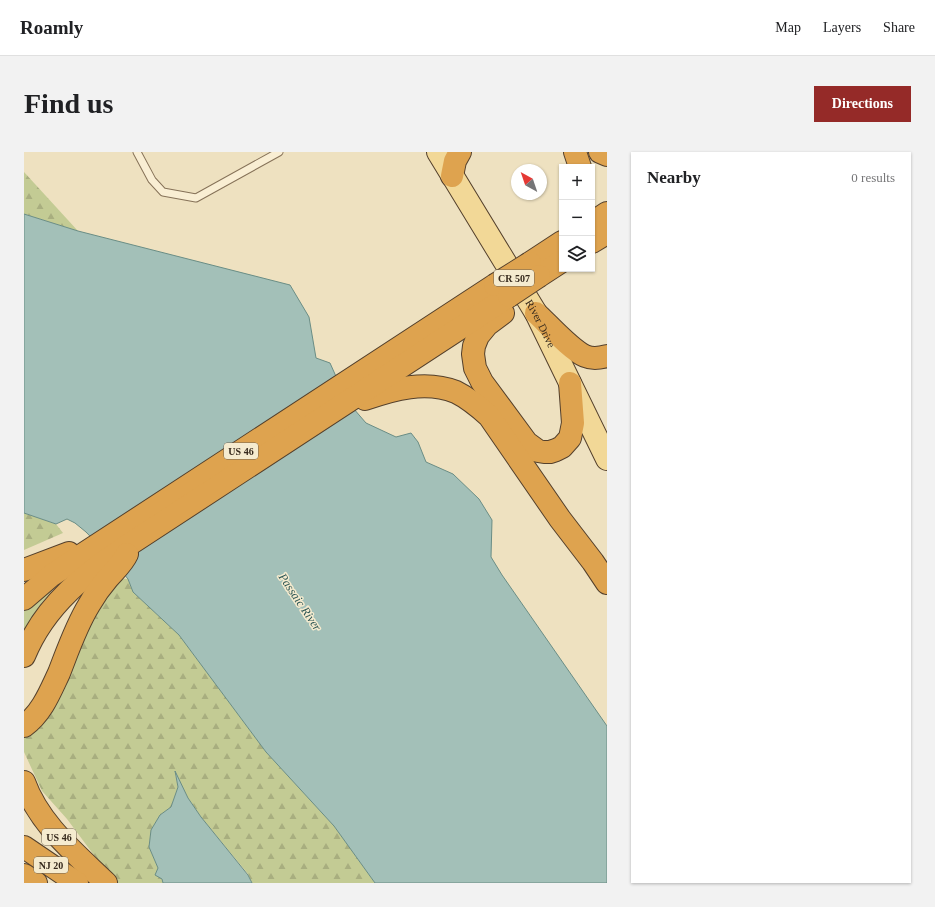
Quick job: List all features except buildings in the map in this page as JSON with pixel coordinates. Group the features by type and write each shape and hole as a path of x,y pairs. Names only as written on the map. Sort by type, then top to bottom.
{"highway":[{"path":"452,176 455,161 460,152"},
{"path":"575,152 579,164"},
{"path":"600,152 607,155"},
{"path":"595,220 607,213"},
{"path":"595,240 607,232"},
{"path":"548,259 559,235"},
{"path":"595,253 607,247"},
{"name":"US 46","path":"24,656 38,627 53,606 86,575 114,554 379,380 548,259"},
{"path":"502,291 503,313 488,325 478,336 474,346 473,361 482,382 527,443 538,451 550,452 556,450 562,447 570,438 573,423 570,382"},
{"path":"536,313 580,354 593,358 607,356"},
{"path":"379,380 456,392 480,407 489,416 560,519 607,583"},
{"name":"US 46","path":"24,570 49,569 112,536 379,380"},
{"path":"24,726 33,718 50,694 88,606 106,580 124,561 133,542"},
{"path":"24,599 49,569"},
{"name":"US 46","path":"24,782 36,807 48,824 106,883"},
{"name":"NJ 20","path":"24,847 77,883"},
{"path":"24,875 36,883"}],"main road":[{"name":"River Drive","path":"438,152 536,313 607,459"}],"lane":[{"path":"137,152 152,180 163,192 196,198 278,152"}],"green space":[{"path":"24,172 78,231 24,214"},
{"path":"24,513 56,524 63,533 24,550"},
{"path":"63,577 40,605 24,629 24,611"},
{"path":"117,578 128,579 133,592 179,635 266,752 334,826 375,883 252,883 248,874 201,817 188,798 175,773 178,787 171,807 160,815 151,830 149,847 163,883 117,883 111,878 67,819 42,791 24,752 24,734"}],"water":[{"name":"Passaic River","path":"24,214 78,231 290,285 309,317 316,358 330,363 347,401 366,423 396,437 411,433 418,442 426,462 453,474 479,499 492,520 491,557 607,726 607,883 375,883 334,826 266,752 179,635 133,592 128,579 111,558 86,532 75,523 67,519 56,524 24,513"},
{"path":"175,771 188,798 201,817 248,875 252,883 163,883 162,879 155,875 158,868 149,847 151,830 160,815 171,807 178,787"}]}
